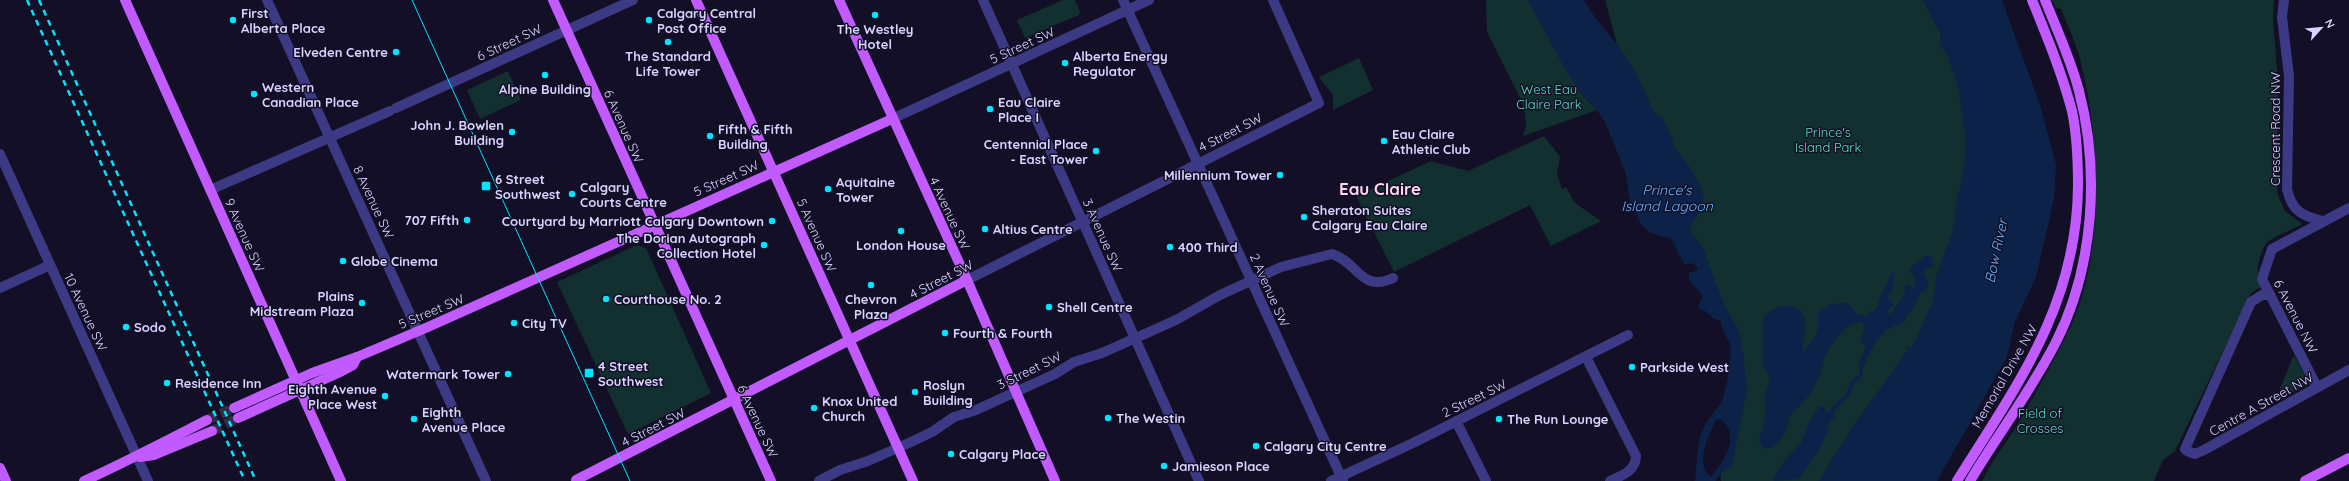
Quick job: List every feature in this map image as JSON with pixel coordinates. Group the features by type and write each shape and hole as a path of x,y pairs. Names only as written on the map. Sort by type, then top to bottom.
{"main road":[{"name":"9 Avenue SW","path":"125,0 341,481"},
{"name":"6 Avenue SW","path":"553,0 771,481"},
{"name":"5 Avenue SW","path":"696,0 914,481"},
{"name":"4 Avenue SW","path":"838,0 967,280 1055,481"},
{"name":"Memorial Drive NW","path":"1957,481 2041,342 2063,287 2076,230 2078,167 2072,113 2055,57 2032,0"},
{"name":"Memorial Drive NW","path":"1970,481 2040,372 2057,340 2074,293 2086,238 2091,166 2087,130 2072,69 2045,0"},
{"name":"5 Street SW","path":"238,418 350,358 357,358 892,119"},
{"name":"4 Street SW","path":"576,480 967,280"},
{"name":"5 Street SW","path":"234,408 298,385"},
{"path":"84,481 138,457 152,448 207,420"},
{"path":"138,457 154,455 212,431"},
{"path":"2305,481 2349,458"},
{"path":"0,468 6,481"}],"street":[{"name":"8 Avenue SW","path":"267,0 486,481"},
{"name":"6 Street SW","path":"210,190 633,0"},
{"name":"3 Avenue SW","path":"983,0 1199,481"},
{"name":"2 Avenue SW","path":"1123,0 1342,479"},
{"name":"5 Street SW","path":"892,119 1149,0"},
{"name":"4 Street SW","path":"967,280 1319,103 1273,0"},
{"name":"Crescent Road NW","path":"2284,0 2282,17 2289,76 2287,189 2290,202 2297,210 2308,218 2323,221"},
{"name":"10 Avenue SW","path":"0,154 148,481"},
{"path":"2323,221 2349,208"},
{"name":"6 Avenue NW","path":"2317,387 2262,279 2272,249 2323,221"},
{"name":"3 Street SW","path":"819,481 840,470 868,461 932,432 954,417 976,410 1016,392 1055,374 1074,362 1102,353 1176,320 1195,307 1252,282 1281,267 1332,254 1341,258 1369,281 1381,283 1393,278"},
{"path":"0,288 50,265"},
{"name":"Centre A Street NW","path":"2270,295 2257,297 2247,309 2185,449 2195,454 2204,450 2349,370"},
{"name":"2 Street SW","path":"1331,481 1342,479 1628,335"},
{"path":"1586,357 1636,456 1635,463 1630,470 1610,481"},
{"path":"1456,421 1486,481"}],"green space":[{"path":"1063,0 1075,0 1081,14 1025,38 1017,20"},
{"name":"West Eau Claire Park","path":"1486,0 1528,0 1581,93 1597,110 1523,136 1526,126 1525,114 1521,100 1487,32"},
{"name":"Prince's Island Park","path":"1605,0 1926,0 1941,29 1961,87 1969,142 1961,212 1936,302 1915,348 1823,481 1721,481 1720,470 1731,452 1740,353 1690,241 1621,59"},
{"name":"Field of Crosses","path":"2052,0 2274,0 2273,20 2278,83 2277,193 2285,211 2302,224 2269,241 2265,245 2260,256 2258,270 2258,277 2261,287 2251,293 2175,451 2163,460 2154,481 1982,481 2025,411 2067,334 2079,305 2088,272 2096,201 2093,128 2088,94 2075,43 2061,9 2055,7"},
{"path":"1359,58 1373,90 1333,110 1333,95 1319,77"},
{"path":"508,71 521,100 480,119 467,90"},
{"path":"1544,136 1560,157 1557,174 1562,189 1566,187 1575,203 1601,221 1551,246 1530,205 1394,272 1356,196 1431,161 1468,171"},
{"path":"637,245 646,248 711,393 628,434 557,282"},
{"path":"2293,357 2295,357 2309,383 2275,401"}],"water":[{"name":"Prince's Island Lagoon","path":"1528,0 1584,0 1592,13 1628,59 1652,108 1659,117 1662,117 1673,141 1673,145 1694,173 1702,190 1704,198 1703,204 1692,224 1690,232 1702,245 1722,300 1739,332 1747,389 1732,466 1722,472 1715,481 1695,481 1697,453 1701,433 1722,401 1729,366 1730,345 1720,320 1714,319 1704,310 1701,311 1698,306 1703,296 1689,280 1689,273 1697,271 1698,268 1693,263 1685,265 1671,239 1651,233 1641,224 1629,198 1626,174 1606,124 1597,110 1581,93 1565,69","holes":["1720,419 1726,425 1730,433 1729,448 1711,477 1706,472 1704,465 1704,450 1716,420"]},
{"name":"Bow River","path":"1923,0 2002,0 2040,105 2056,165 2054,199 2036,277 2015,322 2007,357 1937,481 1819,481 1851,429 1907,351 1906,348 1913,346 1933,301 1936,277 1954,227 1955,208 1964,171 1966,141 1958,88 1948,56 1940,45 1940,34"},
{"path":"1925,256 1931,256 1934,266 1923,272 1929,284 1927,289 1920,293 1913,310 1906,316 1906,321 1886,330 1875,342 1863,367 1862,376 1854,384 1849,396 1834,411 1833,416 1836,420 1830,420 1826,435 1818,452 1798,479 1774,481 1774,477 1786,458 1801,444 1808,424 1820,406 1822,406 1828,414 1832,406 1846,394 1851,382 1859,374 1859,363 1866,346 1860,341 1864,329 1863,322 1851,325 1845,329 1825,356 1821,372 1811,392 1799,407 1791,413 1788,425 1782,437 1774,446 1763,448 1759,441 1766,411 1764,399 1770,379 1763,366 1762,344 1763,321 1765,316 1769,312 1781,307 1794,307 1799,310 1803,314 1805,323 1803,352 1818,333 1818,312 1831,304 1847,303 1858,315 1865,316 1878,307 1880,298 1889,278 1891,274 1895,272 1892,291 1888,298 1894,305 1888,309 1888,313 1891,314 1906,292 1902,288 1908,284 1912,289 1914,288 1915,278 1909,269"}],"tunnel":[{"path":"207,420 234,408"},
{"path":"212,431 238,418"}],"tram line":[{"path":"412,0 630,481"}],"railway":[{"path":"27,0 245,481"},
{"path":"39,0 256,481"}],"place":[{"name":"The Westley Hotel","path":"875,15"},
{"name":"First Alberta Place","path":"233,20"},
{"name":"Calgary Central Post Office","path":"649,20"},
{"name":"The Standard Life Tower","path":"668,42"},
{"name":"Elveden Centre","path":"396,52"},
{"name":"Alberta Energy Regulator","path":"1065,63"},
{"name":"Alpine Building","path":"545,75"},
{"name":"Western Canadian Place","path":"254,94"},
{"name":"Eau Claire Place I","path":"990,109"},
{"name":"John J. Bowlen Building","path":"512,132"},
{"name":"Fifth & Fifth Building","path":"710,136"},
{"name":"Eau Claire Athletic Club","path":"1384,141"},
{"name":"Centennial Place - East Tower","path":"1096,151"},
{"name":"Millennium Tower","path":"1280,175"},
{"name":"6 Street Southwest","path":"486,186"},
{"name":"Aquitaine Tower","path":"828,189"},
{"name":"Calgary Courts Centre","path":"572,194"},
{"name":"Sheraton Suites Calgary Eau Claire","path":"1304,217"},
{"name":"707 Fifth","path":"467,220"},
{"name":"Courtyard by Marriott Calgary Downtown","path":"772,221"},
{"name":"Altius Centre","path":"985,229"},
{"name":"London House","path":"901,231"},
{"name":"The Dorian Autograph Collection Hotel","path":"764,245"},
{"name":"400 Third","path":"1170,247"},
{"name":"Globe Cinema","path":"343,261"},
{"name":"Chevron Plaza","path":"871,285"},
{"name":"Courthouse No. 2","path":"606,299"},
{"name":"Plains Midstream Plaza","path":"362,303"},
{"name":"Shell Centre","path":"1049,307"},
{"name":"City TV","path":"514,323"},
{"name":"Sodo","path":"126,327"},
{"name":"Fourth & Fourth","path":"945,333"},
{"name":"Parkside West","path":"1632,367"},
{"name":"4 Street Southwest","path":"589,373"},
{"name":"Watermark Tower","path":"508,374"},
{"name":"Residence Inn","path":"167,383"},
{"name":"Roslyn Building","path":"915,392"},
{"name":"Eighth Avenue Place West","path":"385,396"},
{"name":"Knox United Church","path":"814,408"},
{"name":"The Westin","path":"1108,418"},
{"name":"Eighth Avenue Place","path":"414,419"},
{"name":"The Run Lounge","path":"1499,419"},
{"name":"Calgary City Centre","path":"1256,446"},
{"name":"Calgary Place","path":"951,454"},
{"name":"Jamieson Place","path":"1164,466"}],"district":[{"name":"Eau Claire","path":"1380,188"}]}
